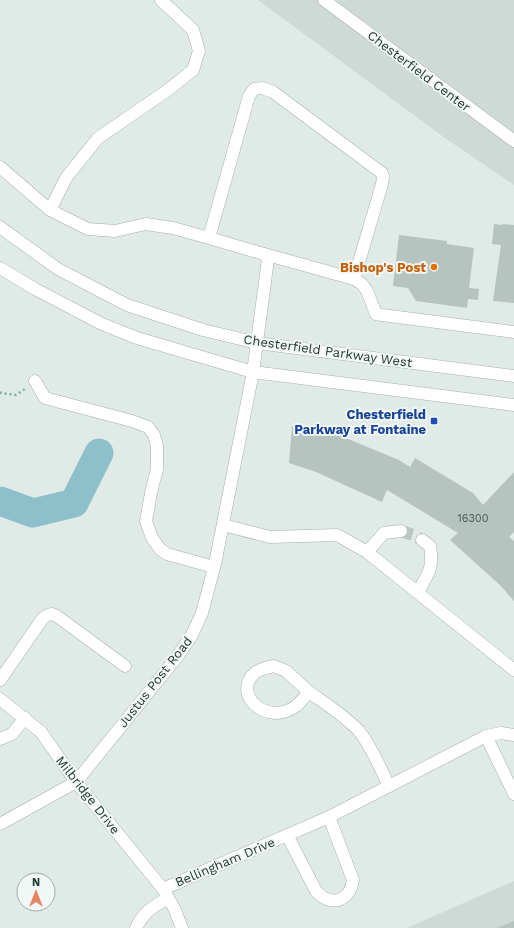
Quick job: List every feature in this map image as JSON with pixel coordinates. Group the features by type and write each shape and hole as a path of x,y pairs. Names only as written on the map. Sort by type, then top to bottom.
{"street":[{"path":"50,210 66,178 98,138 168,90 193,70 199,51 193,30 161,0"},
{"name":"Chesterfield Center","path":"324,0 514,141"},
{"path":"209,238 249,96 254,89 262,88 273,92 382,173 382,184 354,279"},
{"path":"0,167 50,210 88,230 115,231 146,224 173,228 354,279 362,284 367,290 376,314 514,332"},
{"name":"Chesterfield Parkway West","path":"0,227 58,269 127,305 203,330 257,344 514,376"},
{"name":"Justus Post Road","path":"0,824 76,782 177,657 192,635 202,613 214,567 253,372 268,259 264,254"},
{"path":"0,268 35,289 102,324 137,338 253,372 514,404"},
{"path":"35,381 45,398 132,421 148,427 154,435 157,446 157,469 146,521 152,538 160,549 167,554 214,567"},
{"path":"223,525 270,537 337,535 367,552 514,670"},
{"path":"367,552 384,533 401,531"},
{"path":"418,592 431,568 432,558 430,546 422,540"},
{"path":"0,680 43,618 47,615 54,614 125,666"},
{"path":"309,692 296,706 286,711 271,713 257,707 251,701 248,694 248,686 250,679 255,673 262,669 274,666 286,671 309,692 358,731 370,746 389,786"},
{"name":"Milbridge Drive","path":"0,699 41,732 76,782 165,894 182,928"},
{"path":"0,739 12,734 25,718"},
{"name":"Bellingham Drive","path":"165,894 287,835 329,817 486,736 501,733 514,736"},
{"path":"486,736 514,794"},
{"name":"Bellingham Drive","path":"287,835 316,891 327,900 338,900 349,893 352,887 352,880 329,817"},
{"path":"136,928 144,913 165,894"}],"path":[{"path":"0,392 16,395 35,381"}],"shaded area":[{"path":"258,0 514,0 514,185 445,138"},
{"path":"514,881 514,928 407,928"}],"building":[{"path":"494,224 514,225 514,303 493,301 501,245 492,244"},
{"name":"Bishop's Post","path":"399,235 447,241 447,244 474,248 469,288 479,289 478,300 468,299 467,308 416,301 408,288 393,286"},
{"path":"292,426 336,434 399,460 410,467 415,458 473,493 483,505 514,472 514,532 509,537 514,541 514,601 501,586 450,540 458,533 387,490 382,502 316,472 289,463"},
{"path":"514,921 514,928 497,928"}],"waterway":[{"path":"0,501 33,513 74,503 99,453"}],"tunnel":[{"path":"401,531 422,540"}],"place":[{"name":"Bishop's Post","path":"434,267"},
{"name":"Chesterfield Parkway at Fontaine","path":"434,421"}]}
